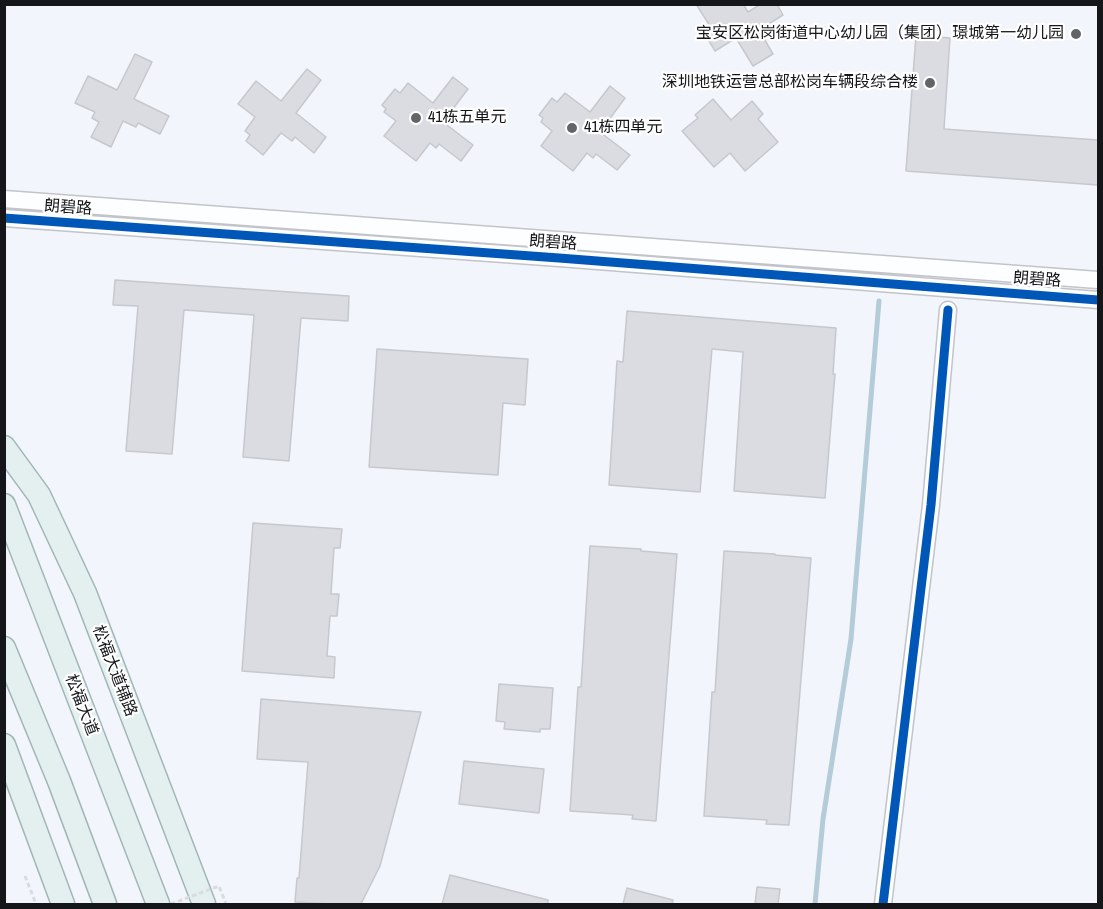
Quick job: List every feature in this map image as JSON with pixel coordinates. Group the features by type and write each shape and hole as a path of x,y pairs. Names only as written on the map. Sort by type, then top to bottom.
{"main road":[{"name":"松福大道辅路","path":"4,447 39,495 85,593 204,904"},
{"name":"松福大道","path":"4,505 158,904"},
{"path":"4,648 59,781 105,904"},
{"path":"4,745 63,904"}],"street":[{"name":"朗碧路","path":"4,199 1098,280"},
{"name":"朗碧路","path":"4,218 1098,300"},
{"path":"883,904 931,505 948,310"}],"path":[{"path":"25,876 36,904"},
{"path":"171,904 219,886 226,904"}],"building":[{"path":"696,4 743,4 748,12 761,4 777,4 783,15 759,30 773,54 753,66 736,38 715,51 703,31 710,26"},
{"name":"深圳地铁运营总部松岗车辆段综合楼","path":"916,35 950,38 944,129 1098,140 1098,185 906,171"},
{"path":"135,54 152,62 134,99 169,116 160,134 138,123 136,127 123,121 111,147 91,137 99,122 92,118 95,112 75,103 88,76 117,90"},
{"path":"307,69 321,80 296,113 326,137 314,153 295,137 292,141 281,133 263,155 246,141 250,135 245,131 255,117 238,104 256,81 281,101"},
{"name":"41栋五单元","path":"453,77 468,89 443,122 473,145 461,161 439,144 436,148 430,143 416,161 384,136 396,121 384,112 386,109 382,105 395,89 400,93 408,83 433,103"},
{"name":"41栋四单元","path":"610,86 625,98 600,132 630,155 617,170 596,154 593,158 587,153 573,171 541,146 552,131 541,122 543,118 539,115 552,98 557,102 565,93 590,112"},
{"path":"713,99 731,120 752,101 763,114 758,119 778,142 745,171 730,153 714,167 682,131 698,118 695,115"},
{"path":"115,280 349,296 348,321 301,318 289,461 243,457 254,315 184,310 172,454 126,451 138,306 113,305"},
{"path":"627,311 836,328 833,374 835,374 825,498 734,491 743,352 712,349 700,492 609,485 617,361 623,362"},
{"path":"377,349 528,359 525,405 503,403 498,475 369,467"},
{"path":"253,523 342,529 340,548 334,548 331,594 339,594 337,616 330,616 327,656 335,657 334,678 242,671"},
{"path":"590,546 677,554 656,821 632,819 633,815 570,811"},
{"path":"724,551 811,558 789,825 766,824 767,820 704,816"},
{"path":"499,684 553,688 550,729 540,729 540,732 504,729 505,722 496,721"},
{"path":"261,699 421,712 380,866 361,904 295,902 308,762 257,759"},
{"path":"464,761 544,769 539,813 459,804"},
{"path":"450,875 548,900 548,904 442,904"},
{"path":"757,887 780,889 778,904 755,904"},
{"path":"627,888 673,900 672,904 623,904"}],"waterway":[{"path":"815,904 823,819 851,639 879,301"}],"cycle path":[{"path":"4,218 1098,300"},
{"path":"883,904 931,505 948,310"}],"place":[{"name":"宝安区松岗街道中心幼儿园（集团）璟城第一幼儿园","path":"1076,34"},
{"name":"深圳地铁运营总部松岗车辆段综合楼","path":"930,83"},
{"name":"41栋五单元","path":"416,118"},
{"name":"41栋四单元","path":"572,128"}]}
